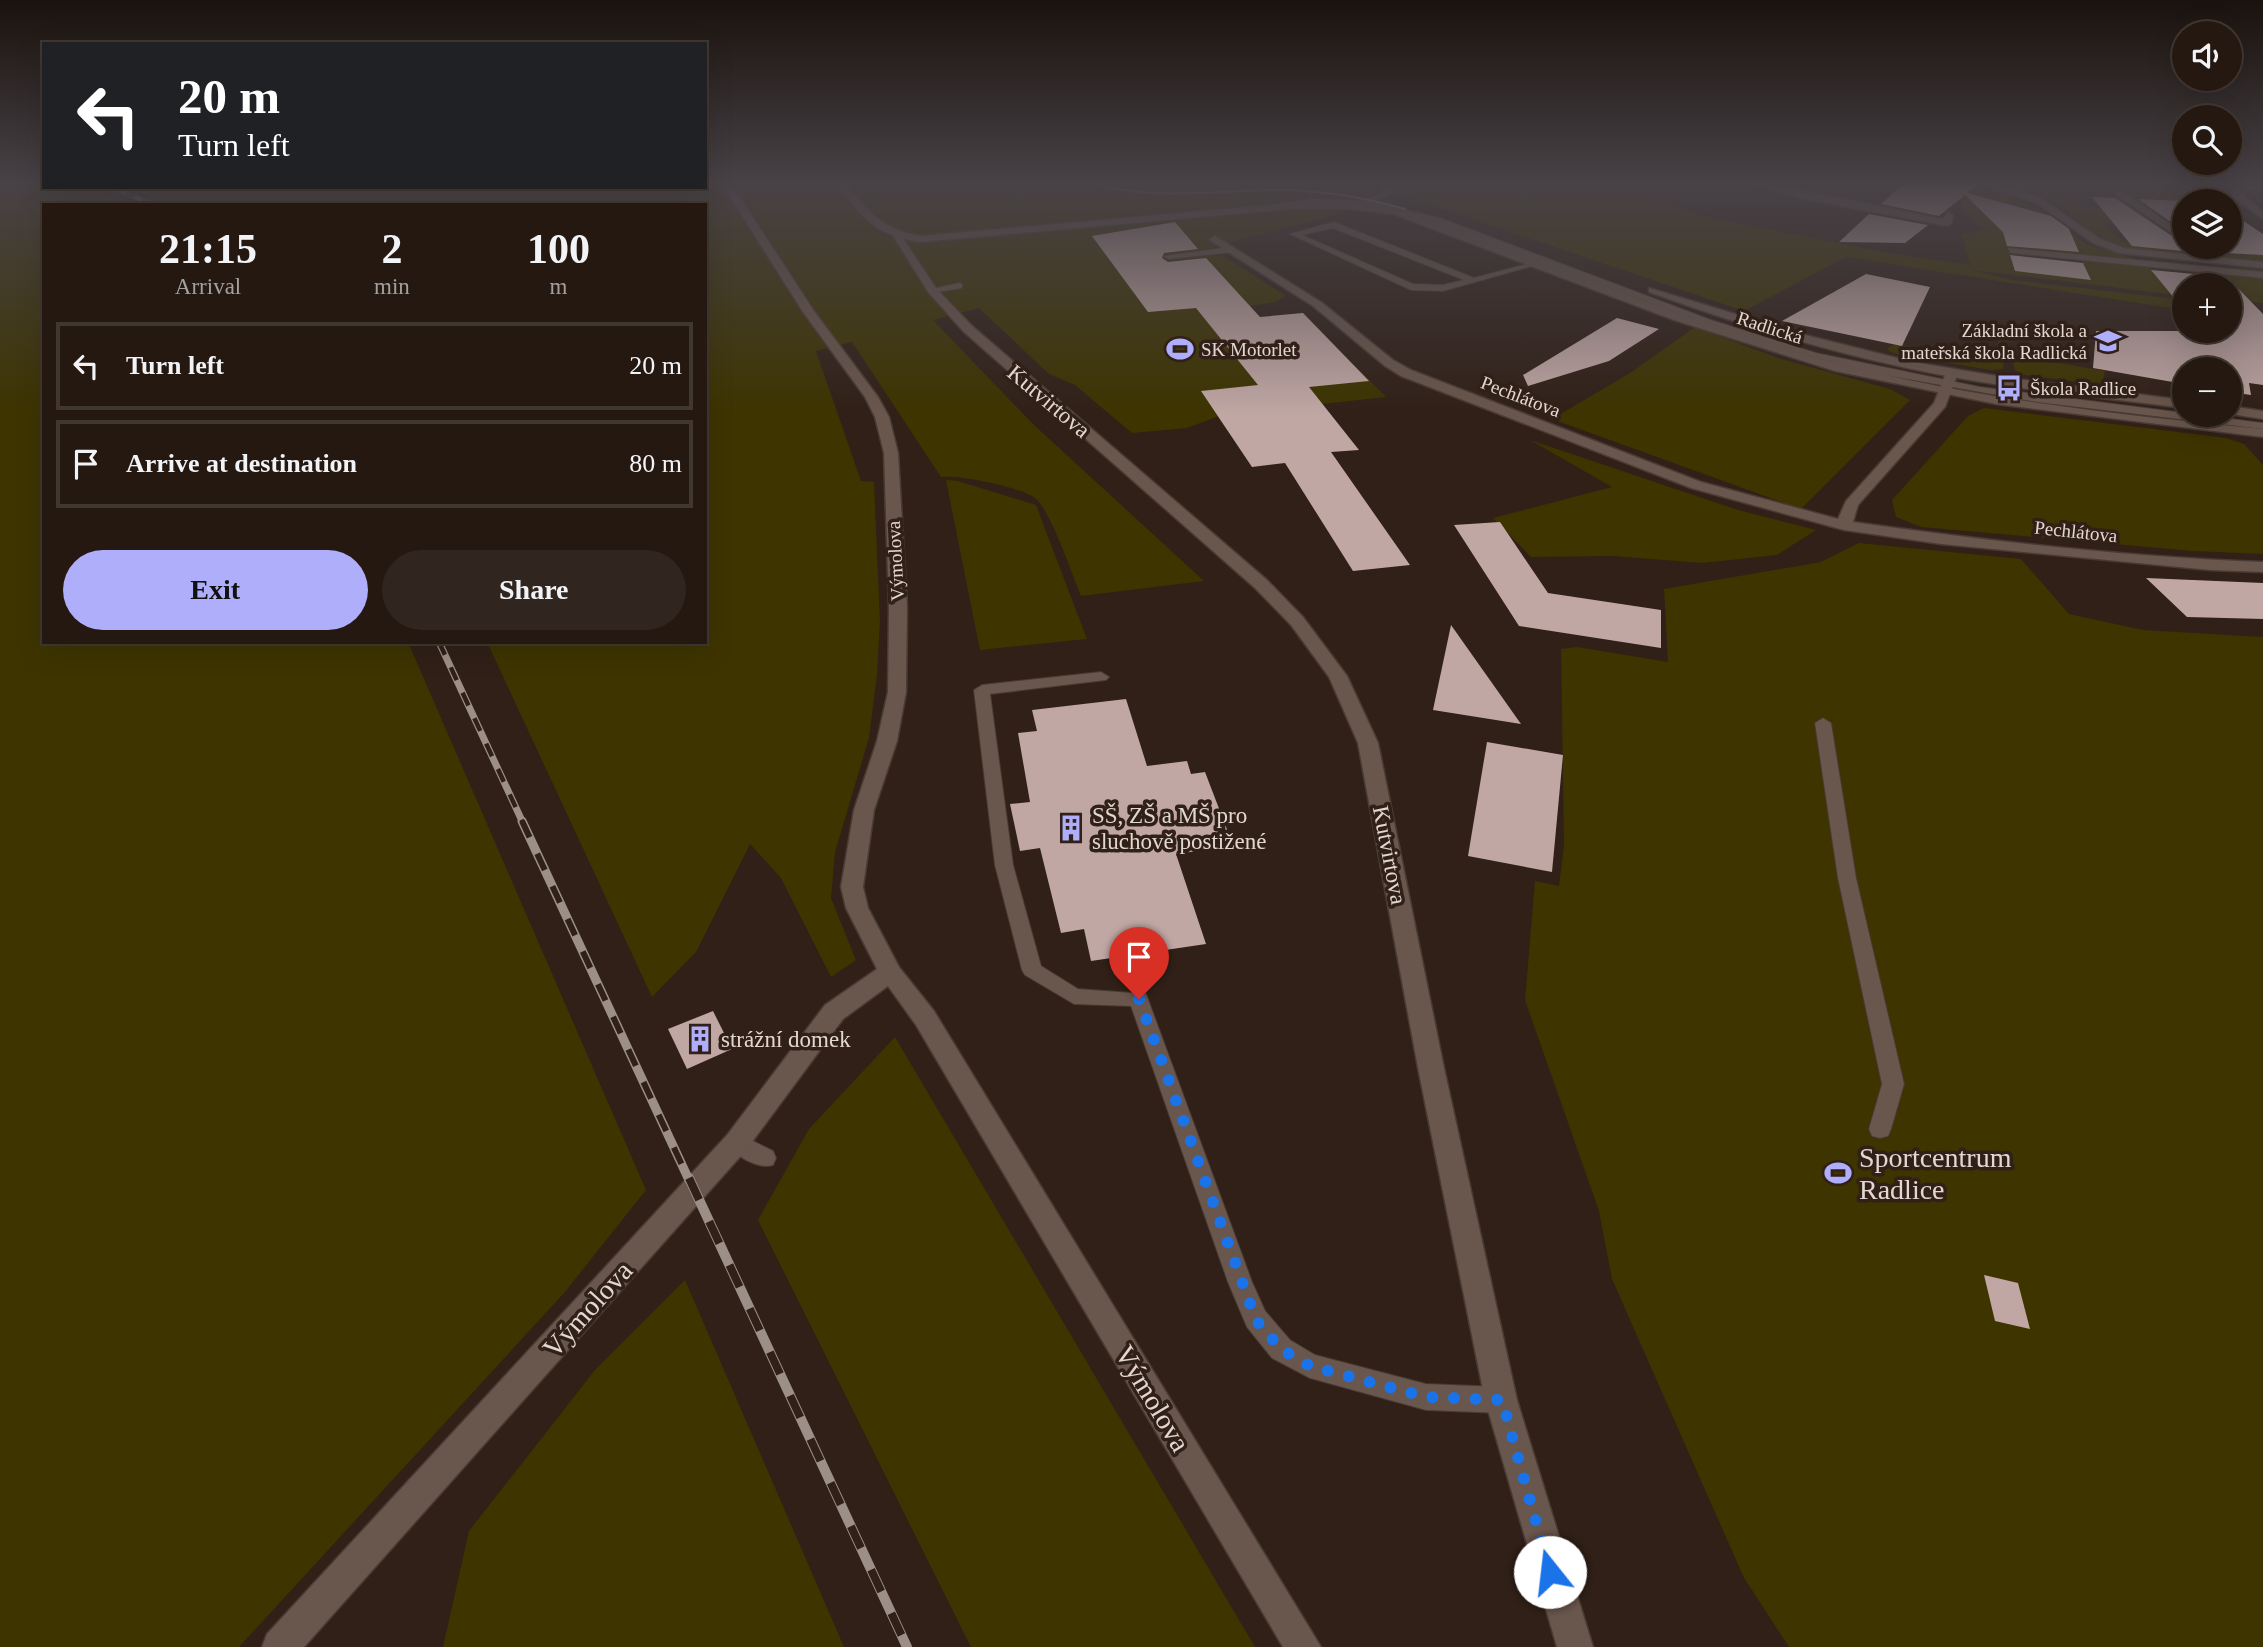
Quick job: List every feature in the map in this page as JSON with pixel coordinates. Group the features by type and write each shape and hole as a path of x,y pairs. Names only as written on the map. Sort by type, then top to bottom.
{"street":[{"name":"Výmolova","path":"775,261 881,416 891,453 898,607 897,691 887,741 864,810 852,887 857,908 890,972 925,1018 1303,1647"},
{"name":"Kutvirtova","path":"913,261 932,290 1003,362 1261,584 1297,621 1338,676 1368,743 1431,1068 1502,1400 1575,1647"},
{"name":"Pechlátova","path":"1248,261 1317,304 1389,363 1406,373 1696,485 1844,526 1941,539 2210,565 2263,567"},
{"name":"Radlická","path":"1533,261 1777,351 1897,382 1949,382 2172,403"},
{"name":"Radlická","path":"1575,261 1765,329 1949,382 2162,422 2263,433"},
{"path":"2217,261 2263,264"},
{"path":"1844,526 1851,504 1940,404 1949,382"},
{"path":"2242,412 2263,415"},
{"name":"Výmolova","path":"280,1647 737,1142 834,1012 890,972"}],"lane":[{"path":"1353,261 1411,287 1443,288 1539,263"},
{"path":"1423,261 1473,281"},
{"path":"2120,261 2263,275"},
{"path":"932,290 959,286"},
{"path":"1949,382 2172,410"},
{"path":"1949,382 2263,424"},
{"path":"2242,421 2263,424"},
{"path":"1101,677 982,690 1004,865 1032,970 1074,996 1139,999 1240,1282 1256,1320 1281,1349 1310,1366 1426,1397 1502,1400"},
{"path":"1823,723 1847,878 1893,1084 1880,1129"},
{"path":"737,1142 765,1158"}],"shaded area":[{"path":"0,261 42,261 42,644 409,644 646,1190 565,1292 239,1647 0,1647"},
{"path":"707,261 1231,261 1286,296 1275,302 1250,306 1260,317 1303,313 1386,397 1222,415 1187,428 1132,433 1075,385 1049,374 979,308 933,320 1033,424 1204,581 1081,596 1054,529 1035,498 990,483 941,477 852,342 816,351 861,481 874,482 880,622 877,674 869,738 835,852 831,898 856,960 831,977 781,878 750,844 696,952 652,997 488,644 707,644"},
{"path":"1596,261 1839,261 1744,311"},
{"path":"1871,261 1941,261 1970,265 1969,261 2012,261 2015,271 2090,279 2081,261 2157,261 2263,270 2263,303 2242,301 2242,273 2150,267 2166,287 2172,290 2172,295 1972,270 2012,280 2172,299 2172,308"},
{"path":"1695,327 1778,358 1890,389 1910,400 1801,509 1552,419 1630,373"},
{"path":"1999,339 2014,342 2001,341 1998,355 2012,361 2014,355 2105,371 2102,385 2025,375 2015,370 2013,362 2004,361 2003,369 1990,370 1893,353 1887,349 1895,344 1994,359"},
{"path":"1984,408 2226,438 2244,444 2263,465 2263,554 2193,551 1921,527 1896,517 1892,500 1968,416"},
{"path":"1530,440 1738,510 1816,530 1777,555 1702,563 1613,556 1531,557 1493,518 1612,487"},
{"path":"946,480 958,481 1036,505 1087,639 980,650"},
{"name":"Sportcentrum Radlice","path":"1859,543 2021,559 2069,614 2143,630 2263,637 2263,1647 1789,1647 1744,1578 1612,1279 1599,1211 1525,1000 1535,881 1559,886 1564,846 1561,649 1577,647 1668,662 1664,589 1821,562"},
{"path":"895,1037 1255,1647 971,1647 758,1220 809,1129"},
{"path":"685,1280 844,1647 443,1647 469,1531 595,1370"}],"building":[{"path":"1110,261 1209,261 1260,317 1303,313 1369,381 1309,387 1359,450 1331,452 1410,565 1353,571 1285,463 1252,467 1201,391 1258,385 1196,308 1148,312"},
{"path":"2012,261 2083,263 2091,280 2015,271"},
{"path":"2151,270 2184,273 2172,273 2172,295"},
{"path":"1866,274 1930,287 1902,346 1782,321"},
{"path":"2242,292 2263,314 2263,385 2249,383 2251,395 2242,394 2242,357 2172,357 2172,382 2093,368 2096,331 2172,331 2172,343 2242,343"},
{"path":"1617,318 1659,329 1609,361 1528,386 1523,375"},
{"path":"1500,522 1548,593 1661,610 1661,648 1519,626 1454,525"},
{"path":"2146,578 2263,583 2263,619 2187,617"},
{"path":"1451,625 1521,724 1433,710"},
{"name":"SŠ, ZŠ a MŠ pro sluchově postižené","path":"1126,699 1147,766 1187,761 1191,774 1205,772 1228,832 1214,834 1219,848 1176,854 1206,944 1091,961 1084,929 1061,933 1040,848 1020,851 1010,804 1030,802 1018,733 1037,731 1032,710"},
{"path":"1487,742 1563,755 1552,872 1468,856"},
{"name":"strážní domek","path":"713,1011 732,1049 687,1069 668,1029"},
{"path":"1984,1275 2018,1283 2030,1329 1995,1321"}],"railway":[{"path":"440,644 523,823"},
{"path":"522,821 689,1180"},
{"path":"689,1178 907,1647"}],"place":[{"name":"Základní škola a mateřská škola Radlická","path":"2108,341"},
{"name":"SK Motorlet","path":"1180,349"},
{"name":"Škola Radlice","path":"2009,388"},
{"name":"SŠ, ZŠ a MŠ pro sluchově postižené","path":"1071,828"},
{"name":"strážní domek","path":"700,1039"},
{"name":"Sportcentrum Radlice","path":"1838,1173"}],"route":[{"path":"1139,999 1256,1320 1281,1349 1310,1366 1426,1397 1502,1400 1550,1572"}]}
